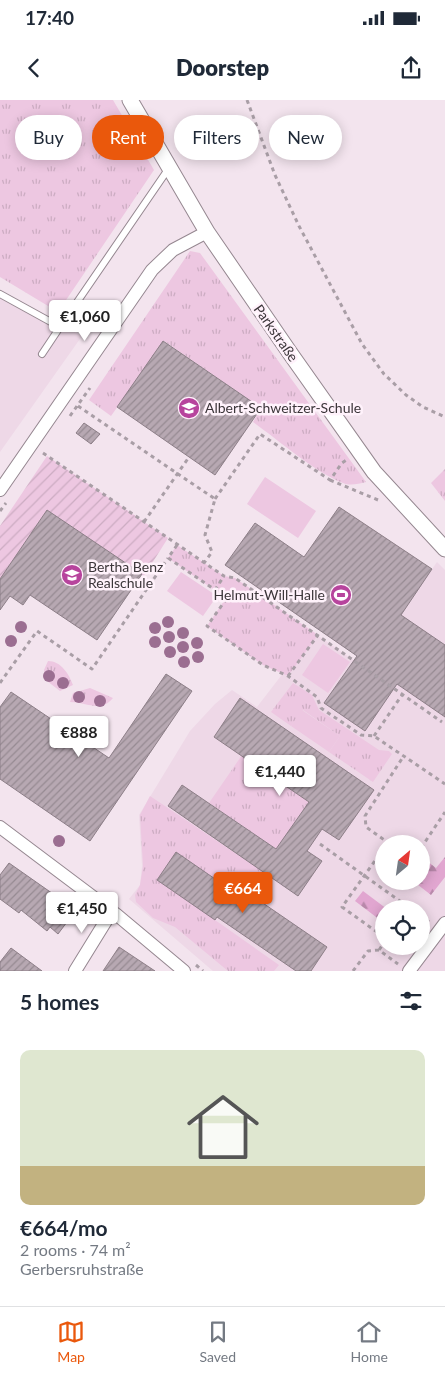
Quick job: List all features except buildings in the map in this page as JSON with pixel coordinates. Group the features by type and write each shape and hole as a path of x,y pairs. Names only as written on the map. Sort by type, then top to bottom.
{"street":[{"name":"Parkstraße","path":"130,100 207,232 374,472 445,549"},
{"path":"0,490 152,270 173,250 207,232"},
{"path":"0,827 112,911 184,971"},
{"path":"75,971 112,911"},
{"path":"405,968 445,923"}],"lane":[{"path":"42,354 170,167"},
{"path":"0,294 60,327"}],"path":[{"path":"247,100 275,175 299,226 362,344 384,374 406,395 423,407 445,417"},
{"path":"94,382 78,406 214,499"},
{"path":"204,563 212,552 205,535 214,499 260,434 330,480 386,503 405,506"},
{"path":"330,480 342,463 359,450"},
{"path":"43,453 204,563 224,576 235,578 442,722"},
{"path":"144,522 189,456"},
{"path":"0,683 37,631 92,669 177,545"},
{"path":"168,558 227,598 207,626 263,665 288,676 317,697 321,708 361,735 374,736 445,784"},
{"path":"215,590 224,576"},
{"path":"288,676 318,635"},
{"path":"374,736 402,695"},
{"path":"377,835 366,827 365,816 403,757"},
{"path":"430,835 445,812"},
{"path":"320,844 399,900"},
{"path":"375,861 342,907 375,931"},
{"path":"353,971 368,951 375,950"},
{"path":"386,955 405,968"}],"shaded area":[{"path":"0,290 82,336 0,452"},
{"path":"437,562 445,570 445,971 213,971 129,899 140,885 142,866 139,815 190,731 215,704 232,690 257,707 314,633 364,667"}],"green space":[{"path":"0,100 113,100 122,115 92,115 92,160 148,160 154,170 58,312 0,277"},
{"path":"190,251 200,253 366,482 346,484 309,464 253,422 261,408 164,341 111,416 89,400"},
{"path":"47,456 168,538 144,576 47,510 0,579 0,526"},
{"path":"445,469 445,501 431,483"},
{"path":"265,477 316,511 298,538 247,504"},
{"path":"177,545 224,576 235,578 318,635 288,676 263,665 207,626 226,598 168,558"},
{"path":"181,572 217,596 203,616 167,591"},
{"path":"323,644 350,662 328,693 302,675"},
{"path":"48,661 61,666 73,685 60,691 47,681 44,670"},
{"path":"293,683 312,695 319,710 379,750 389,751 392,754 373,782 329,752 340,736 303,710 291,726 271,712"},
{"path":"90,688 113,698 98,706 70,702 73,693"},
{"path":"302,710 340,736 329,752 291,726"},
{"path":"242,755 319,809 305,807 280,844 286,856 209,803"},
{"path":"150,796 271,877 256,898 238,886 234,892 176,853 215,920 279,965 274,971 228,971 175,927 153,918 136,902 135,895 140,885 143,866 140,815"},
{"path":"445,857 445,877 431,895 425,890 430,890 430,863 436,868"},
{"path":"363,891 375,900 375,916 355,901"}],"place":[{"name":"Albert-Schweitzer-Schule","path":"189,408"},
{"name":"Bertha Benz Realschule","path":"72,575"},
{"name":"Helmut-Will-Halle","path":"341,595"}]}
